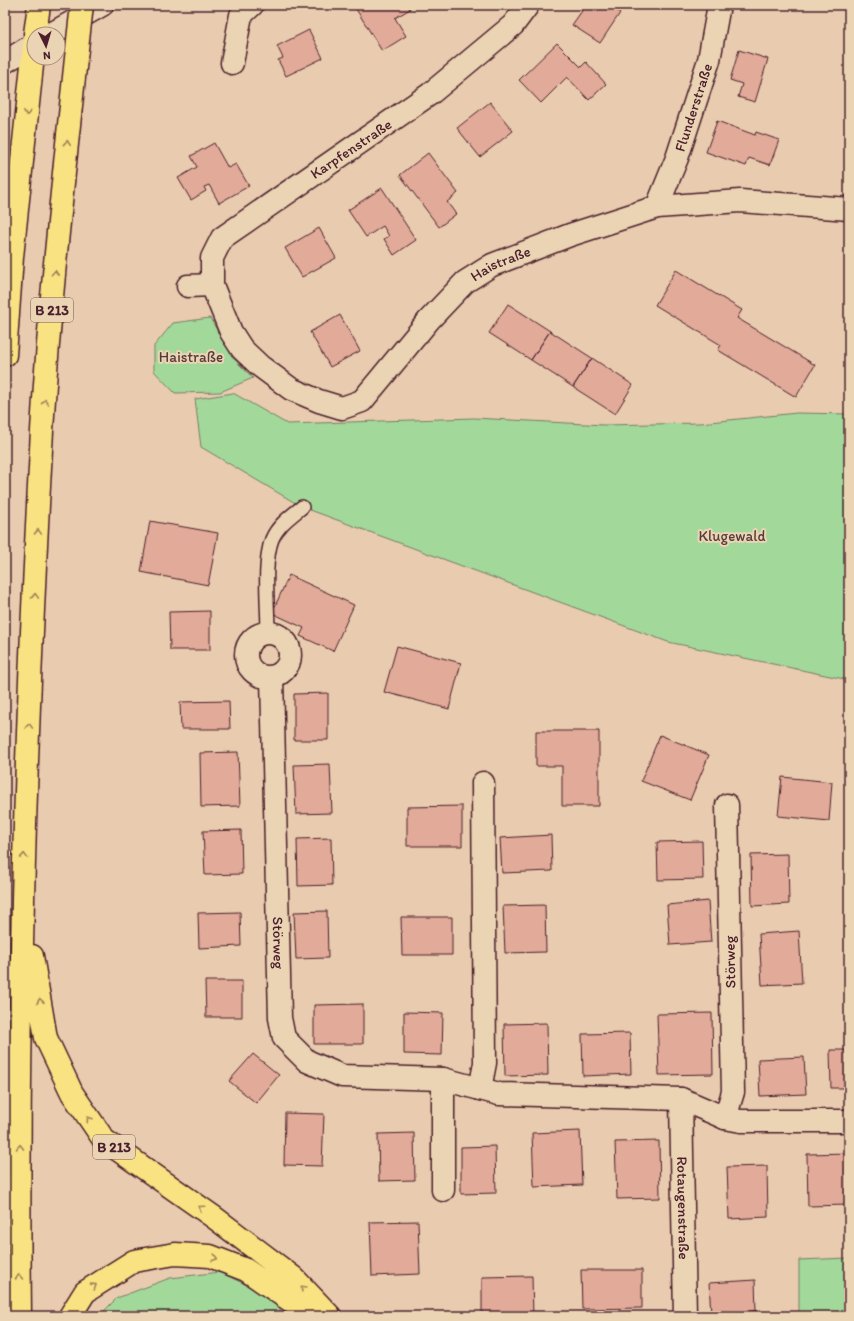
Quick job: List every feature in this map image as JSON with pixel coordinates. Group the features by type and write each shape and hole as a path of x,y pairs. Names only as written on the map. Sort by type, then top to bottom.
{"highway":[{"name":"B 213","path":"20,1316 22,895 41,447 56,254 82,5"},
{"path":"36,26 39,6"},
{"name":"B 213","path":"5,355 12,257 32,66"},
{"name":"B 213","path":"22,895 46,1038 72,1093 104,1140 215,1218 294,1278 330,1316"},
{"path":"70,1316 85,1292 134,1260 176,1254 210,1256 246,1270 298,1306 305,1316"}],"street":[{"path":"65,26 102,5"},
{"path":"232,63 241,15 252,5"},
{"name":"Karpfenstraße","path":"212,285 212,258 222,238 430,94 513,25 528,5"},
{"name":"Flunderstraße","path":"657,207 677,158 709,60 719,5"},
{"path":"5,62 26,50"},
{"name":"Haistraße","path":"212,285 231,332 242,350 260,366 291,389 319,401 342,408 362,401 429,320 465,282 492,265 570,235 657,207 740,201 848,206"},
{"path":"188,286 212,285"},
{"path":"268,632 281,636 289,647 290,660 284,671 272,677 260,676 250,668 246,657 248,645 257,636 268,632"},
{"name":"Störweg","path":"272,677 280,1018 284,1038 307,1061 342,1076 443,1079 499,1094 681,1099 725,1118 741,1121 849,1121"},
{"path":"480,1089 485,1063 482,783"},
{"name":"Störweg","path":"725,1118 733,1092 726,805"},
{"path":"443,1079 444,1190"},
{"name":"Rotaugenstraße","path":"681,1099 685,1316"}],"lane":[{"path":"268,632 267,560 272,539 283,523 302,508"}],"green space":[{"name":"Haistraße","path":"210,318 234,359 253,378 220,392 175,393 154,371 154,346 173,323"},
{"name":"Klugewald","path":"233,393 287,424 474,418 604,425 700,423 797,413 849,414 849,680 668,642 302,507 201,447 195,399"},
{"path":"849,1258 849,1316 799,1316 799,1260"},
{"path":"220,1272 263,1293 286,1316 99,1316 117,1298 170,1278"}],"building":[{"path":"362,5 407,5 410,9 395,18 406,36 382,51 356,9"},
{"path":"586,5 610,5 620,13 600,43 572,25"},
{"path":"309,30 323,58 286,76 278,60 283,58 277,46"},
{"path":"557,43 581,67 586,62 606,84 589,100 567,77 541,103 519,80"},
{"path":"739,50 768,59 755,102 738,97 742,84 730,80"},
{"path":"490,102 513,131 480,157 457,128"},
{"path":"717,121 755,135 756,132 779,140 770,165 749,158 746,166 706,152"},
{"path":"214,143 228,168 236,164 249,186 219,203 209,185 204,187 206,191 191,200 178,178 197,167 191,156"},
{"path":"428,153 458,193 447,202 456,214 439,227 400,175"},
{"path":"382,188 416,240 394,255 384,239 389,236 383,226 366,237 348,210"},
{"path":"319,228 336,258 302,277 285,248"},
{"path":"676,270 742,310 737,318 815,365 796,397 718,350 721,345 655,305"},
{"path":"508,304 550,331 531,360 489,333"},
{"path":"340,315 360,351 330,367 310,332"},
{"path":"550,331 592,358 573,387 531,360"},
{"path":"592,358 633,385 615,414 573,387"},
{"path":"150,521 218,533 208,585 141,572"},
{"path":"289,575 354,605 333,651 300,636 304,628 272,613"},
{"path":"210,611 210,650 170,650 169,612"},
{"path":"397,646 461,663 449,709 384,692"},
{"path":"328,693 328,740 294,740 294,694"},
{"path":"229,701 230,729 181,729 180,702"},
{"path":"536,731 599,731 599,806 562,806 562,766 536,766"},
{"path":"660,735 709,755 690,800 641,781"},
{"path":"238,752 240,806 201,807 200,753"},
{"path":"330,764 332,813 296,814 294,765"},
{"path":"782,777 832,782 829,821 778,816"},
{"path":"462,806 462,846 407,846 407,807"},
{"path":"241,830 242,874 205,875 203,831"},
{"path":"551,835 552,871 502,873 500,838"},
{"path":"331,838 332,885 298,886 297,839"},
{"path":"702,841 703,879 658,880 657,842"},
{"path":"788,854 789,904 752,906 751,855"},
{"path":"708,901 711,942 670,945 667,905"},
{"path":"545,905 546,952 505,953 503,906"},
{"path":"327,911 328,958 296,959 294,912"},
{"path":"240,912 241,946 199,948 198,913"},
{"path":"401,917 452,917 452,955 402,955"},
{"path":"799,931 802,983 762,985 759,934"},
{"path":"205,981 242,981 242,1017 206,1017"},
{"path":"363,1004 363,1044 314,1044 314,1005"},
{"path":"404,1012 443,1013 442,1055 404,1054"},
{"path":"712,1013 713,1074 659,1075 657,1014"},
{"path":"547,1023 548,1075 505,1076 504,1024"},
{"path":"630,1033 631,1074 583,1076 582,1034"},
{"path":"830,1050 849,1050 849,1088 831,1088"},
{"path":"253,1054 279,1075 256,1103 229,1081"},
{"path":"804,1057 806,1094 760,1096 758,1059"},
{"path":"285,1113 324,1114 322,1166 284,1165"},
{"path":"580,1131 582,1185 534,1187 532,1133"},
{"path":"414,1133 415,1180 379,1181 378,1134"},
{"path":"659,1141 660,1198 617,1199 615,1142"},
{"path":"495,1146 496,1193 461,1194 461,1147"},
{"path":"849,1153 849,1205 808,1206 807,1154"},
{"path":"767,1166 768,1217 729,1219 727,1167"},
{"path":"418,1221 420,1274 372,1276 370,1222"},
{"path":"581,1270 642,1270 642,1308 582,1309"},
{"path":"532,1276 533,1316 482,1316 482,1277"},
{"path":"755,1280 756,1311 711,1314 709,1283"},
{"path":"756,1311 757,1316 711,1316 711,1314"}]}
